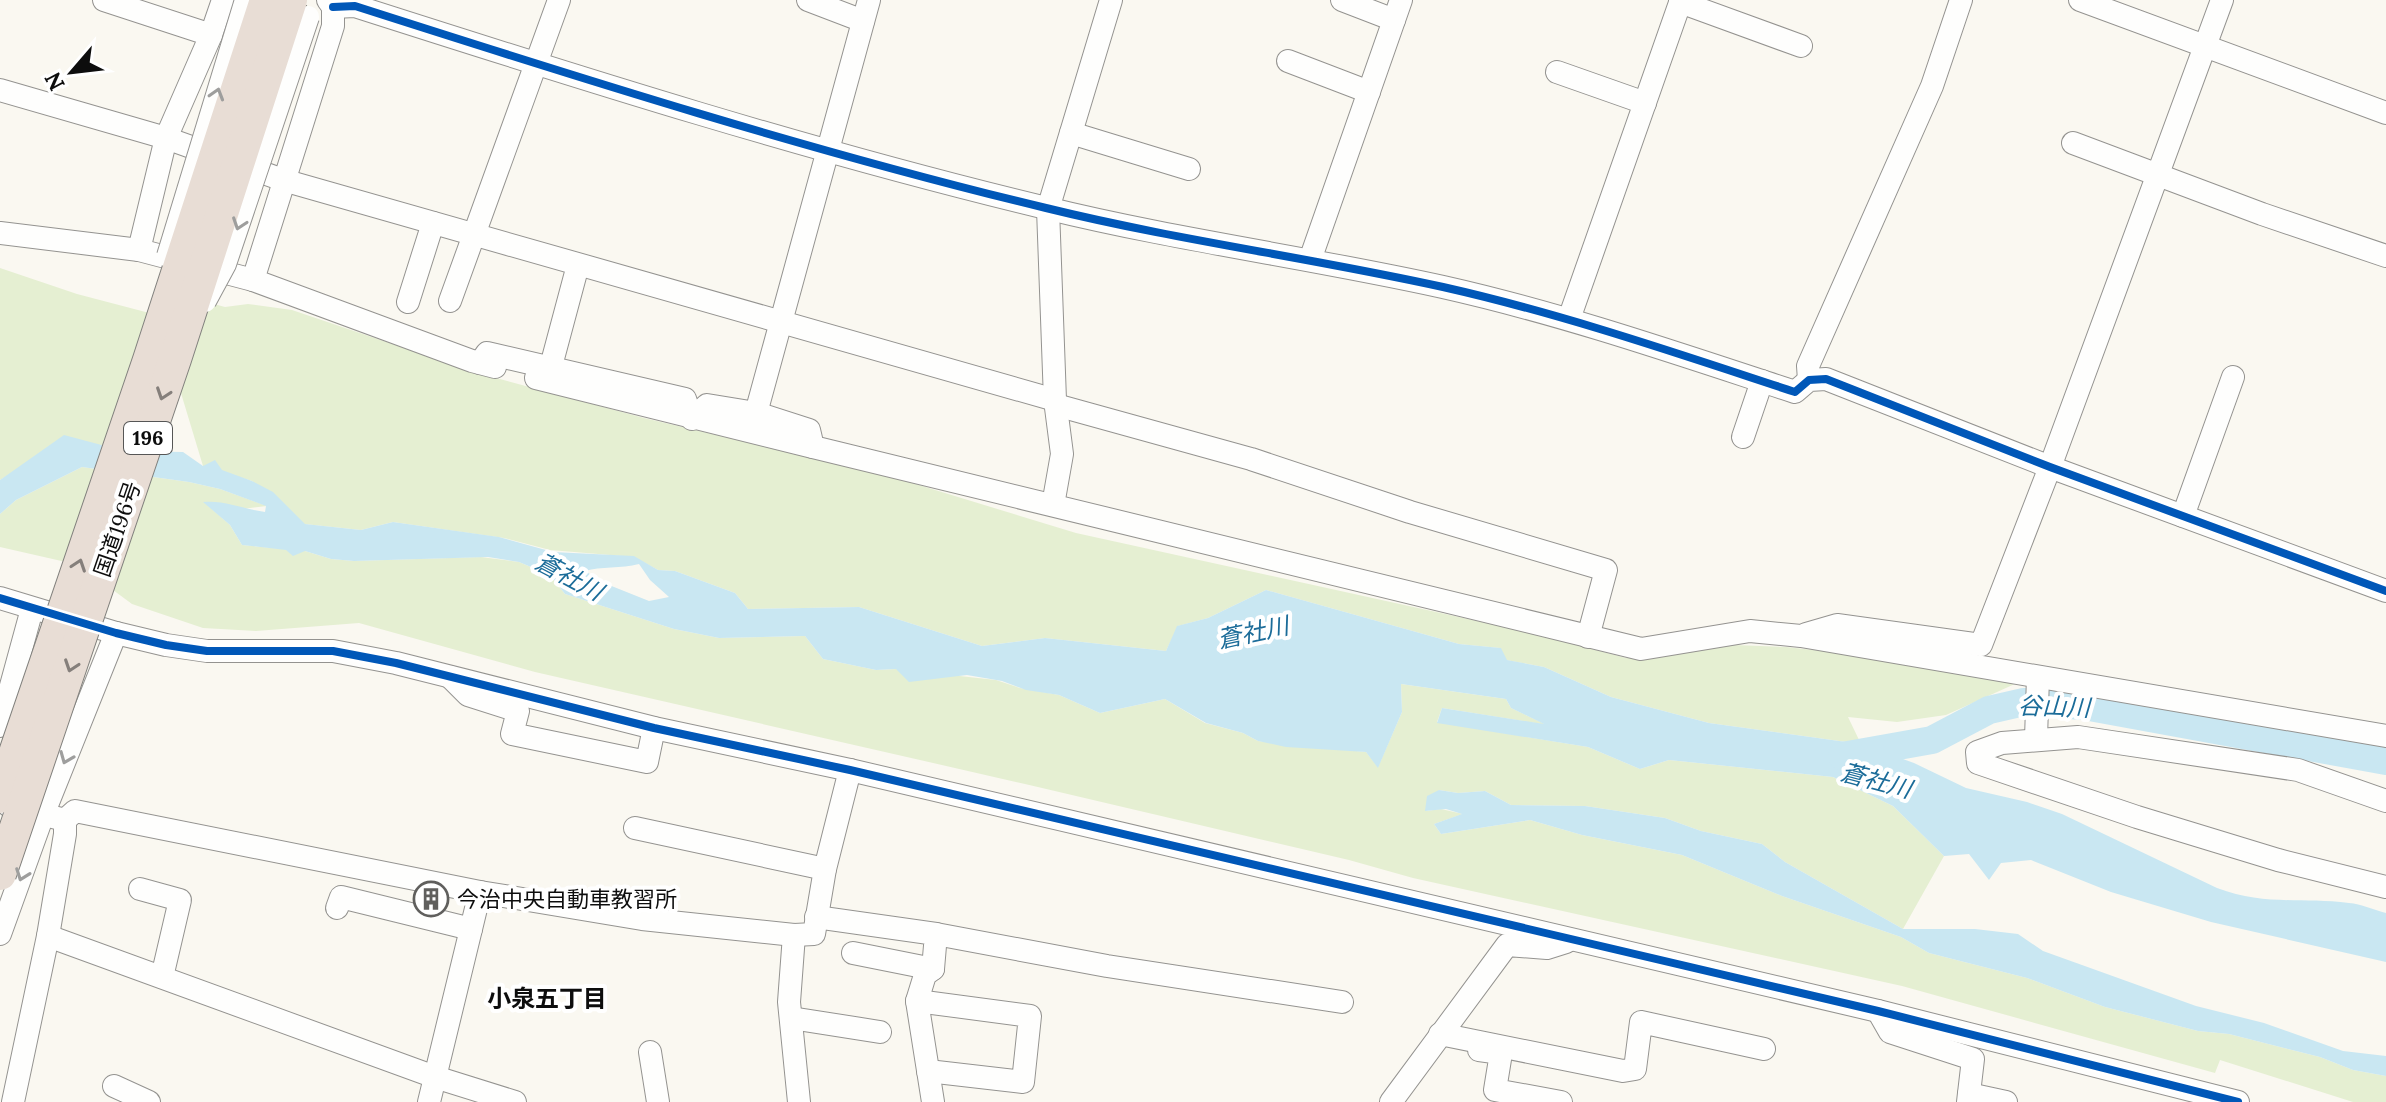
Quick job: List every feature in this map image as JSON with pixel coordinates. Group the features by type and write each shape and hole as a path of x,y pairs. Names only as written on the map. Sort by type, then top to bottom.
{"highway":[{"name":"国道196号","path":"0,874 162,359 266,0"},
{"name":"国道196号","path":"0,800 162,359 315,5"}],"street":[{"path":"104,0 211,35"},
{"path":"139,250 166,138 223,0"},
{"path":"162,359 171,241 246,0"},
{"path":"450,301 559,0"},
{"path":"756,413 866,10 808,0"},
{"path":"1053,505 1062,454 1056,402 1048,209 1111,0"},
{"path":"1310,260 1397,10 1342,0"},
{"path":"1809,380 1808,366 1932,86 1961,0"},
{"path":"2080,0 2386,113"},
{"path":"1801,636 1837,625 1981,645 2222,0"},
{"path":"1569,319 1680,1 1801,46"},
{"path":"315,5 355,6 536,64 829,150 1048,209 1444,287 1569,319 1795,392 1809,380 1826,379 2050,467 2386,591"},
{"path":"253,280 333,26 315,5"},
{"path":"1288,61 1369,92"},
{"path":"1557,72 1645,103"},
{"path":"0,90 166,138 283,180 1251,459 1410,512 1606,570 1588,637"},
{"path":"1071,133 1189,169"},
{"path":"2073,143 2386,256"},
{"path":"408,302 433,223"},
{"path":"0,233 139,250 253,280 480,363 955,484 1053,505 1641,649 1750,631 1801,636 2386,736"},
{"path":"551,366 578,265"},
{"path":"480,363 487,353 685,399 692,419"},
{"path":"2183,516 2233,377"},
{"path":"1743,437 1762,381"},
{"path":"692,419 707,405 756,413 809,430 813,447"},
{"path":"0,598 166,645 207,651 333,651 449,675 654,728 850,770 1878,1011 2238,1102"},
{"path":"0,726 32,609"},
{"path":"0,934 54,817 116,633"},
{"path":"449,675 468,695 518,711 512,734 647,762 654,728"},
{"path":"2036,738 2038,678"},
{"path":"2386,801 2298,770 2078,737 2002,743 1977,752 1978,763 2165,826 2278,860 2386,887"},
{"path":"0,800 54,817 75,811 480,892 642,919 794,935 814,934 825,869 850,770"},
{"path":"13,1102 48,936 65,834 54,817"},
{"path":"635,828 825,869"},
{"path":"140,889 180,900 162,977"},
{"path":"429,1102 480,892"},
{"path":"337,908 341,897 471,929"},
{"path":"816,917 1342,1002"},
{"path":"933,1102 917,1001 925,975 933,969 936,934"},
{"path":"794,935 789,1002 799,1102"},
{"path":"48,936 435,1077 515,1102"},
{"path":"1391,1102 1507,945 1547,948 1575,940"},
{"path":"853,953 933,969"},
{"path":"917,1001 1030,1016 1023,1082 928,1071"},
{"path":"1878,1011 1890,1032 1973,1059 1969,1098 2006,1102"},
{"path":"791,1018 880,1032"},
{"path":"1436,1039 1623,1071 1635,1069 1641,1022 1764,1049"},
{"path":"1436,1039 1501,1053 1495,1090 1561,1102"},
{"path":"650,1052 658,1102"},
{"path":"114,1086 149,1102"}],"green space":[{"path":"0,268 77,294 157,315 214,304 225,307 248,304 292,310 478,373 644,418 886,475 1076,533 1536,634 1626,658 1734,645 1786,647 1886,658 2017,683 1946,715 1897,722 1848,717 1861,744 1709,723 1611,697 1544,667 1506,660 1500,648 1459,644 1266,590 1208,618 1178,626 1166,651 1045,638 982,646 859,607 748,609 735,593 675,571 658,570 634,557 550,550 504,538 393,522 361,530 304,524 252,481 203,466 158,317 118,451 15,471 0,480"},
{"path":"82,467 189,482 220,489 267,506 242,509 204,502 230,525 242,545 305,551 331,559 354,561 481,557 519,562 550,575 565,594 674,629 719,638 805,636 823,659 876,670 896,669 996,680 1059,695 1100,713 1165,699 1205,723 1243,733 1258,741 1366,752 1378,767 1402,712 1401,684 1506,699 1511,708 1547,725 1442,708 1437,722 1588,747 1640,769 1669,760 1833,777 1893,806 1944,856 1903,929 1785,862 1762,844 1701,831 1665,818 1585,806 1511,805 1485,791 1458,793 1439,790 1426,811 1441,809 1463,814 1434,824 1441,834 1530,820 1582,835 1682,855 1782,896 1901,937 1929,953 2027,978 2105,1007 2198,1031 2229,1034 2320,1057 2353,1070 2386,1076 2386,1102 2353,1102 2220,1060 2215,1073 1902,986 1413,878 1349,860 535,672 359,623 256,631 203,628 132,604 79,565 0,547 0,514 16,500"}],"water":[{"name":"蒼社川","path":"64,435 124,451 183,452 203,466 215,460 222,470 273,492 305,524 361,530 393,522 499,537 553,552 634,556 658,570 675,571 735,593 748,609 859,607 982,646 1045,638 1166,651 1177,626 1208,618 1266,590 1459,644 1501,648 1507,660 1544,667 1611,697 1709,723 1861,744 1914,763 1966,788 2027,802 2062,814 2234,894 2267,899 2349,903 2386,913 2386,962 2211,922 2111,892 2031,860 2001,863 1989,880 1969,854 1944,856 1893,806 1833,777 1669,760 1640,769 1588,747 1437,723 1442,708 1544,724 1511,708 1506,699 1401,684 1402,712 1378,768 1366,752 1286,747 1258,741 1243,733 1206,723 1165,699 1100,713 1059,695 967,675 909,682 896,669 876,670 823,659 805,636 719,638 674,629 565,594 550,575 519,562 488,557 354,561 331,559 305,551 293,556 286,550 242,545 230,525 203,502 226,503 265,512 266,506 220,489 189,482 82,467 16,500 0,514 0,480","holes":["639,564 650,580 669,597 649,601 604,583 585,571"]},
{"path":"1439,790 1458,793 1485,791 1511,805 1585,806 1665,818 1701,831 1762,844 1785,862 1903,929 1975,929 2018,934 2043,951 2196,1006 2264,1023 2343,1051 2386,1056 2386,1076 2353,1070 2320,1057 2229,1034 2198,1031 2105,1007 2027,978 1929,953 1901,937 1782,896 1682,855 1582,835 1530,820 1441,834 1434,824 1462,814 1446,809 1425,811 1427,796"}],"waterway":[{"name":"谷山川","path":"1842,756 1932,740 1989,710 2024,702 2084,706 2386,761"}],"cycle path":[{"path":"333,7 355,6 785,139 1046,208 1488,298 1620,335 1795,392 1809,380 1826,379 2050,467 2386,591"},
{"path":"0,598 166,645 207,651 333,651 396,663 654,728 850,770 1878,1011 2238,1102"}],"place":[{"name":"今治中央自動車教習所","path":"431,899"}],"district":[{"name":"小泉五丁目","path":"547,999"}]}
